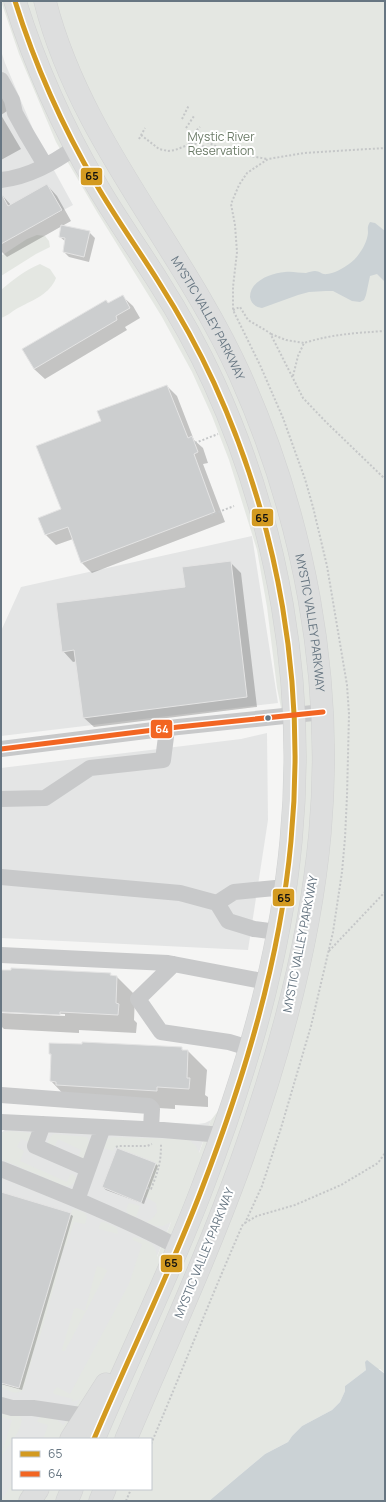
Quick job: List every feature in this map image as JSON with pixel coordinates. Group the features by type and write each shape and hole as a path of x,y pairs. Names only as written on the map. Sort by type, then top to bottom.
{"highway":[{"name":"MYSTIC VALLEY PARKWAY","path":"14,1 40,72 76,147 102,193 160,283 183,322 213,380 239,443 261,509 277,576 289,647 295,715 293,819 286,887 267,982 249,1048 222,1135 201,1192 178,1247 149,1315 94,1417"},
{"name":"MYSTIC VALLEY PARKWAY","path":"45,1 51,25 61,52 89,115 123,176 204,304 232,358 256,413 276,469 298,543 313,625 322,712 323,782 320,833 315,875 308,921 299,964 276,1053 256,1120 233,1183 126,1438"},
{"path":"72,1438 94,1417"},
{"path":"94,1417 94,1438"},
{"path":"30,1501 37,1490"},
{"path":"67,1501 72,1490"},
{"path":"100,1501 105,1490"}],"street":[{"path":"1,80 12,100 15,112 45,165"},
{"path":"1,180 20,177 54,162 76,147"},
{"path":"1,749 168,728 322,712"},
{"path":"1,799 45,798 90,768 163,760 168,728"},
{"path":"1,877 180,893 217,903 228,922 277,932"},
{"path":"217,903 234,892 286,887"},
{"path":"1,955 174,964 267,982"},
{"path":"174,964 138,999 161,1032 228,1042 249,1048"},
{"path":"1,1095 149,1106 152,1109 155,1138"},
{"path":"1,1122 103,1127 155,1138 222,1135"},
{"path":"43,1124 36,1146 88,1169"},
{"path":"77,1200 103,1127"},
{"path":"1,1169 77,1200 156,1235 178,1247"},
{"path":"1,1405 12,1408 33,1408 94,1417"}],"path":[{"path":"182,119 189,105"},
{"path":"186,128 194,116"},
{"path":"189,144 194,133 200,127"},
{"path":"139,139 145,128"},
{"path":"141,135 159,149 164,150 175,150 193,143 209,148"},
{"path":"207,142 240,154 268,159 304,153 385,148"},
{"path":"268,159 247,174 239,185 231,204 235,225 237,252 233,287 233,310 240,307 248,320 270,333 286,340 304,343 322,337 343,333 385,331"},
{"path":"270,333 303,398 385,479"},
{"path":"293,377 298,356 304,343"},
{"path":"195,443 219,434"},
{"path":"211,515 234,506"},
{"path":"329,951 385,892"},
{"path":"116,1147 147,1146 155,1138 161,1141 161,1162 151,1189 147,1188"},
{"path":"245,1223 257,1216 295,1205 341,1185 378,1162 385,1153"},
{"path":"126,1501 131,1490"}],"shaded area":[{"path":"1,51 38,141 73,205 1,243"},
{"path":"370,222 375,223 385,231 385,282 377,274 370,276 364,300 360,302 352,301 333,291 326,291 309,292 262,308 251,302 251,291 254,286 257,282 268,276 279,273 306,273 312,271 327,274 336,272 346,266 356,258 362,250 367,237"},
{"path":"252,536 278,703 1,736 1,631 21,587"},
{"path":"267,733 268,820 248,950 1,938 1,768 241,739"},
{"path":"21,1117 198,1124 211,1120 156,1259 83,1396 59,1438 12,1438 12,1490 1,1501 1,1133"},
{"path":"367,1360 385,1374 385,1501 209,1501 265,1454 288,1442 302,1426 332,1410 340,1402 345,1391 345,1386 366,1370 365,1362"}],"green space":[{"name":"Mystic River Reservation","path":"1,1 385,1 385,1374 380,1369 366,1370 345,1386 345,1391 340,1402 332,1410 302,1426 288,1442 265,1454 209,1501 1,1501 12,1484 12,1490 152,1490 152,1438 43,1438 48,1425 37,1421 40,1417 47,1417 57,1420 63,1426 81,1399 71,1402 73,1399 54,1394 53,1392 57,1387 70,1394 129,1284 142,1244 133,1240 132,1238 135,1237 144,1240 153,1245 157,1257 171,1222 163,1226 156,1226 128,1214 126,1209 129,1203 140,1206 136,1217 147,1222 153,1218 157,1212 156,1203 144,1196 156,1163 115,1147 113,1151 104,1148 106,1140 113,1137 179,1140 188,1139 196,1146 199,1153 211,1120 226,1101 256,996 283,850 287,737 277,688 267,607 257,550 229,460 212,416 192,372 162,317 56,142 19,54"},
{"path":"37,235 45,236 49,241 50,247 1,276 1,256 27,239"},
{"path":"40,264 50,269 56,278 53,284 41,296 1,318 1,290 24,272"},
{"path":"10,1131 32,1133 30,1142 21,1139 17,1147 24,1151 20,1161 67,1182 70,1175 73,1174 76,1178 75,1182 69,1186 64,1186 1,1159 1,1133"},
{"path":"54,1134 87,1137 90,1143 83,1159 78,1158 81,1150 58,1139 54,1147 47,1144 50,1137"},
{"path":"74,1209 85,1213 87,1217 85,1224 74,1222 66,1246 64,1246 60,1266 39,1340 37,1340 23,1389 22,1391 15,1393 1,1388 1,1383 19,1388 72,1210"},
{"path":"101,1222 105,1222 117,1228 118,1234 99,1229"},
{"path":"97,1266 106,1269 107,1271 65,1351 62,1351 74,1309 77,1308 85,1311"},
{"path":"4,1413 20,1416 21,1424 19,1430 14,1438 12,1438 12,1440 1,1456 12,1420 2,1417"}],"building":[{"path":"47,184 62,210 1,244 1,193 8,206"},
{"path":"61,225 90,231 84,257 63,252 65,238 59,237"},
{"path":"123,295 130,308 116,316 117,320 34,369 22,349 106,300 108,303"},
{"path":"167,385 188,438 192,436 198,452 194,454 215,512 81,563 68,527 45,535 38,518 61,509 36,446 101,421 97,411"},
{"path":"231,561 247,697 83,718 74,650 62,652 56,603 185,587 182,567"},
{"path":"11,968 111,973 110,975 117,976 116,1003 119,1004 118,1015 60,1012 60,1015 1,1012 1,970 11,970"},
{"path":"82,1042 182,1047 182,1050 188,1050 187,1078 190,1078 189,1089 157,1087 157,1091 56,1085 56,1082 50,1081 51,1054 49,1054 49,1043 82,1044"},
{"path":"117,1148 156,1163 141,1203 102,1187"},
{"path":"1,1192 71,1213 19,1388 1,1383"}],"transit line":[{"name":"65","path":"15,1 40,72 72,140 103,196 158,281 188,331 214,383 237,437 256,493 271,549 282,607 290,665 294,723 295,782 286,886 269,975 258,1019 232,1106 189,1222 94,1438"},
{"name":"64","path":"1,749 178,727 323,712"}]}
